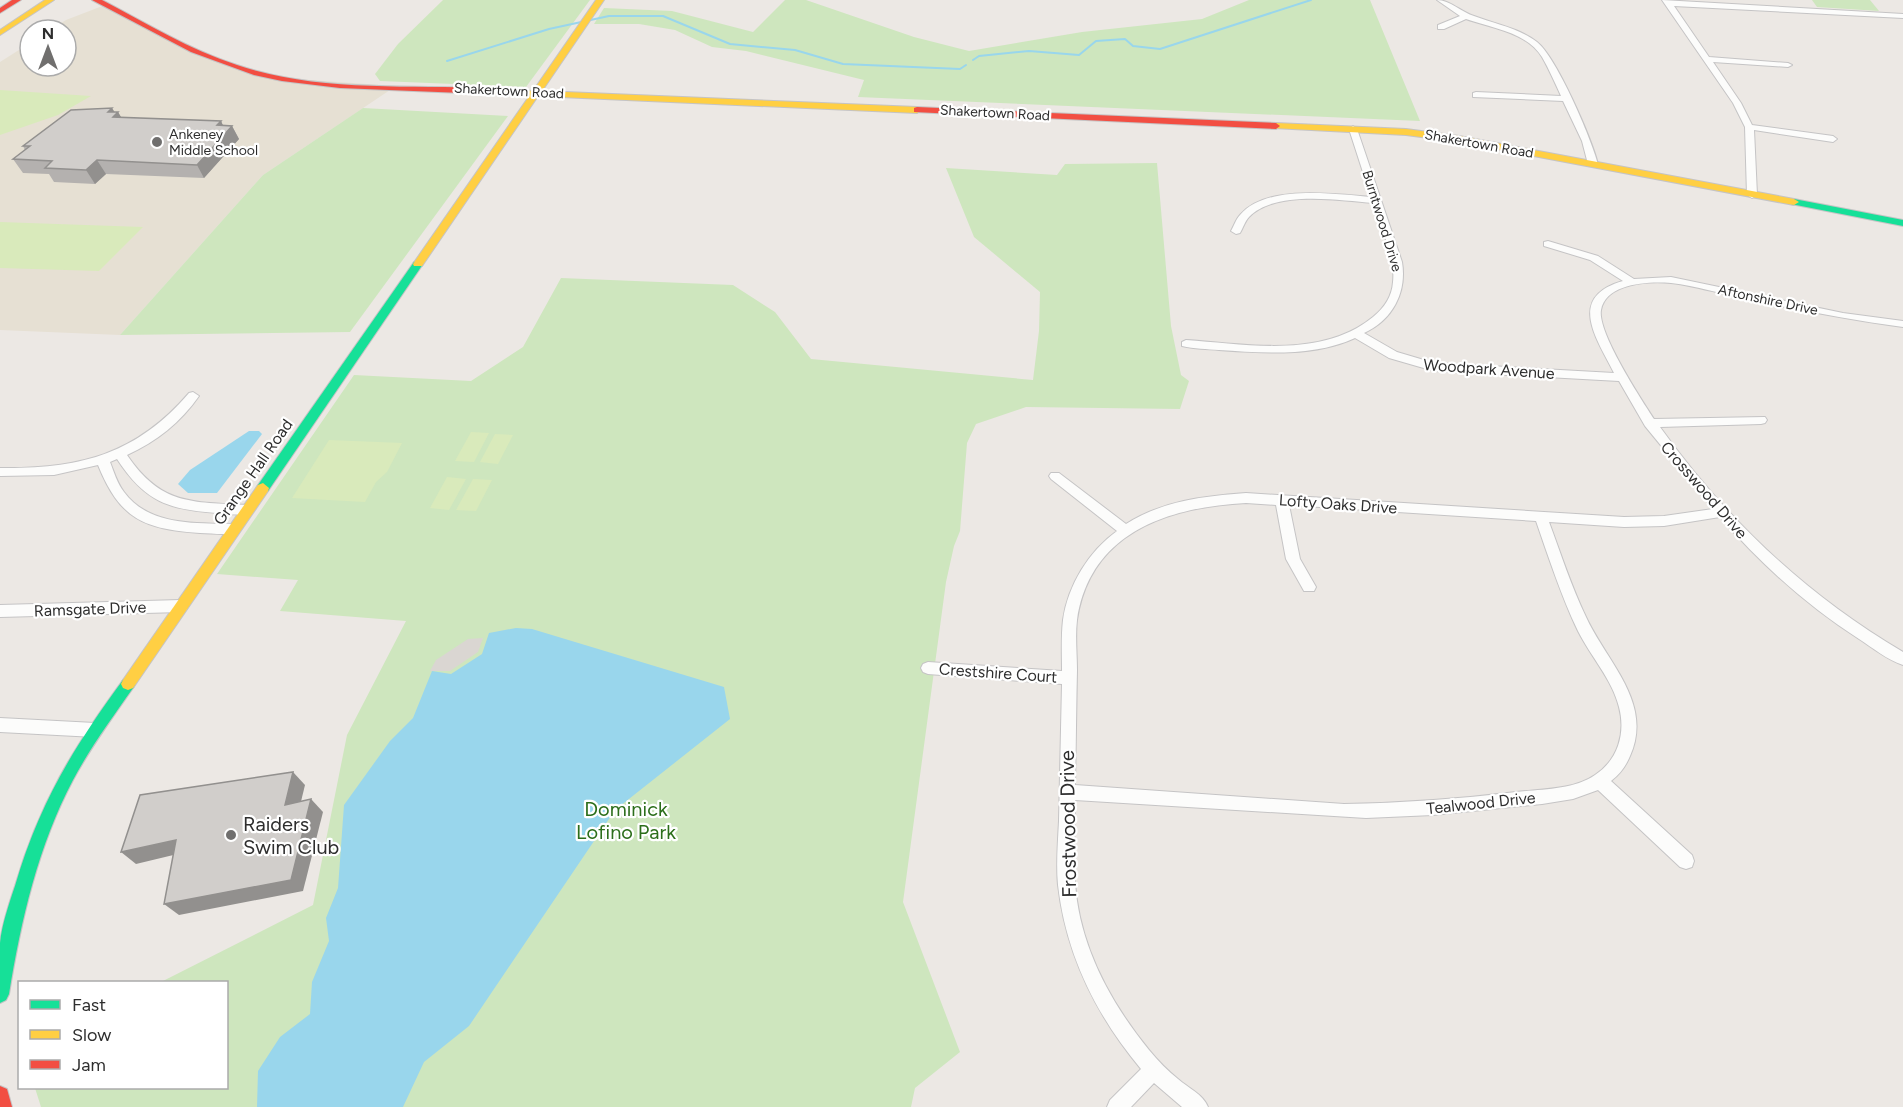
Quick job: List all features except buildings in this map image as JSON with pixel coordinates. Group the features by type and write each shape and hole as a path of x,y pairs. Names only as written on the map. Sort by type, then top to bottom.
{"main road":[{"path":"0,11 18,0"},
{"path":"0,33 50,0"},
{"name":"Shakertown Road","path":"96,0 220,62 254,73 313,82 1353,129 1440,136 1903,224"},
{"name":"Grange Hall Road","path":"0,994 7,945 27,871 54,802 95,730 600,0"},
{"path":"0,1095 2,1107"}],"street":[{"path":"1441,0 1466,16 1516,33 1540,48 1587,141 1593,164"},
{"path":"1667,2 1893,16 1901,20"},
{"path":"1667,2 1737,103 1749,127 1752,195"},
{"path":"1441,27 1466,16"},
{"path":"1707,59 1788,65"},
{"path":"1476,95 1567,99"},
{"path":"1749,127 1833,139"},
{"name":"Burntwood Drive","path":"1353,129 1397,262 1400,283 1389,308 1375,323 1359,334"},
{"path":"1236,231 1246,214 1261,205 1277,200 1304,197 1376,200"},
{"path":"1548,244 1594,258 1633,283"},
{"name":"Aftonshire Drive","path":"1633,283 1671,280 1843,316 1903,324"},
{"name":"Crosswood Drive","path":"1633,283 1621,285 1607,292 1599,301 1595,311 1597,327 1622,377 1649,423 1675,458 1722,512 1788,579 1840,619 1903,659"},
{"path":"1186,344 1296,348 1340,341 1359,334"},
{"name":"Woodpark Avenue","path":"1359,334 1393,355 1434,367 1622,377"},
{"path":"0,472 46,473 103,461 163,427 181,412 193,396"},
{"path":"1649,423 1761,420"},
{"path":"120,453 135,476 147,489 165,498 206,507 247,510"},
{"path":"103,461 120,497 141,515 173,524 233,529"},
{"path":"1055,476 1125,530"},
{"name":"Lofty Oaks Drive","path":"1068,678 1070,620 1078,587 1097,555 1125,530 1153,515 1187,504 1229,498 1642,522 1722,512"},
{"path":"1282,501 1293,559 1309,587"},
{"name":"Tealwood Drive","path":"1068,792 1344,811 1388,811 1461,806 1563,794 1600,781 1616,766 1626,750 1629,731 1627,709 1618,687 1579,617 1541,517"},
{"name":"Ramsgate Drive","path":"0,611 181,606"},
{"name":"Crestshire Court","path":"928,668 1068,678"},
{"name":"Frostwood Drive","path":"1068,678 1066,882 1075,936 1095,987 1115,1020 1153,1070 1198,1107"},
{"path":"0,725 95,730"},
{"path":"1600,781 1686,861"},
{"path":"1117,1107 1153,1070"}],"shaded area":[{"name":"Ankeney Middle School","path":"105,5 220,62 281,78 396,86 263,175 120,335 0,330 0,62 18,51 18,78 78,78 78,18 71,18"},
{"path":"483,638 478,652 450,671 430,671 436,660 468,639"}],"green space":[{"path":"443,0 590,0 526,87 380,81 375,74 398,44"},
{"path":"785,0 806,0 914,37 969,51 1082,32 1202,19 1249,0 1370,0 1420,121 858,97 864,80 746,51 712,47 675,30 639,24 594,24 604,8 672,11 753,32"},
{"path":"1812,0 1870,0 1879,11 1817,7"},
{"path":"0,90 91,96 58,115 0,135"},
{"path":"363,108 508,116 350,332 120,335 263,175"},
{"name":"Dominick Lofino Park","path":"1157,163 1171,326 1181,375 1189,381 1180,409 1026,407 976,424 967,443 960,531 954,546 946,582 903,902 960,1052 915,1088 911,1107 41,1107 35,1089 228,1089 228,981 163,981 313,905 347,735 406,621 280,611 298,580 217,574 354,375 471,381 523,347 561,278 733,285 775,312 811,359 1033,380 1039,331 1040,292 974,237 946,168 1057,175 1065,164"},
{"path":"0,222 143,227 99,271 0,268"},
{"path":"471,432 489,433 474,462 455,461"},
{"path":"495,434 513,435 498,464 480,462"},
{"path":"329,440 402,443 387,472 376,482 365,502 292,498"},
{"path":"447,477 466,479 449,510 430,508"},
{"path":"473,479 492,480 476,511 456,510"}],"water":[{"path":"249,431 259,431 262,434 217,493 188,493 178,484 190,470"},
{"path":"516,628 532,629 724,687 730,719 615,810 469,1026 424,1062 403,1107 257,1107 258,1071 280,1037 310,1014 312,982 329,941 326,918 338,888 344,805 390,741 413,718 432,671 451,674 482,654 489,633"}],"waterway":[{"path":"973,60 979,56 1029,51 1079,55 1096,41 1125,39 1133,46 1160,49 1311,0"},
{"path":"447,61 549,29 609,16 663,16 730,44 795,50 843,64 960,69 966,65"}],"traffic: fast":[{"path":"1794,202 1903,223"},
{"path":"263,488 418,264"},
{"path":"0,994 19,898 52,806 83,748 128,684"}],"traffic: slow":[{"path":"0,33 50,0"},
{"path":"418,264 600,0"},
{"path":"487,91 917,110"},
{"path":"1276,126 1406,132 1459,139 1794,202"},
{"path":"128,684 263,488"}],"traffic: jam":[{"path":"0,11 17,0"},
{"path":"96,0 194,51 254,73 340,86 487,91"},
{"path":"917,110 1276,126"},
{"path":"0,1096 2,1107"}],"place":[{"name":"Ankeney Middle School","path":"157,142"},
{"name":"Raiders Swim Club","path":"231,835"}]}
